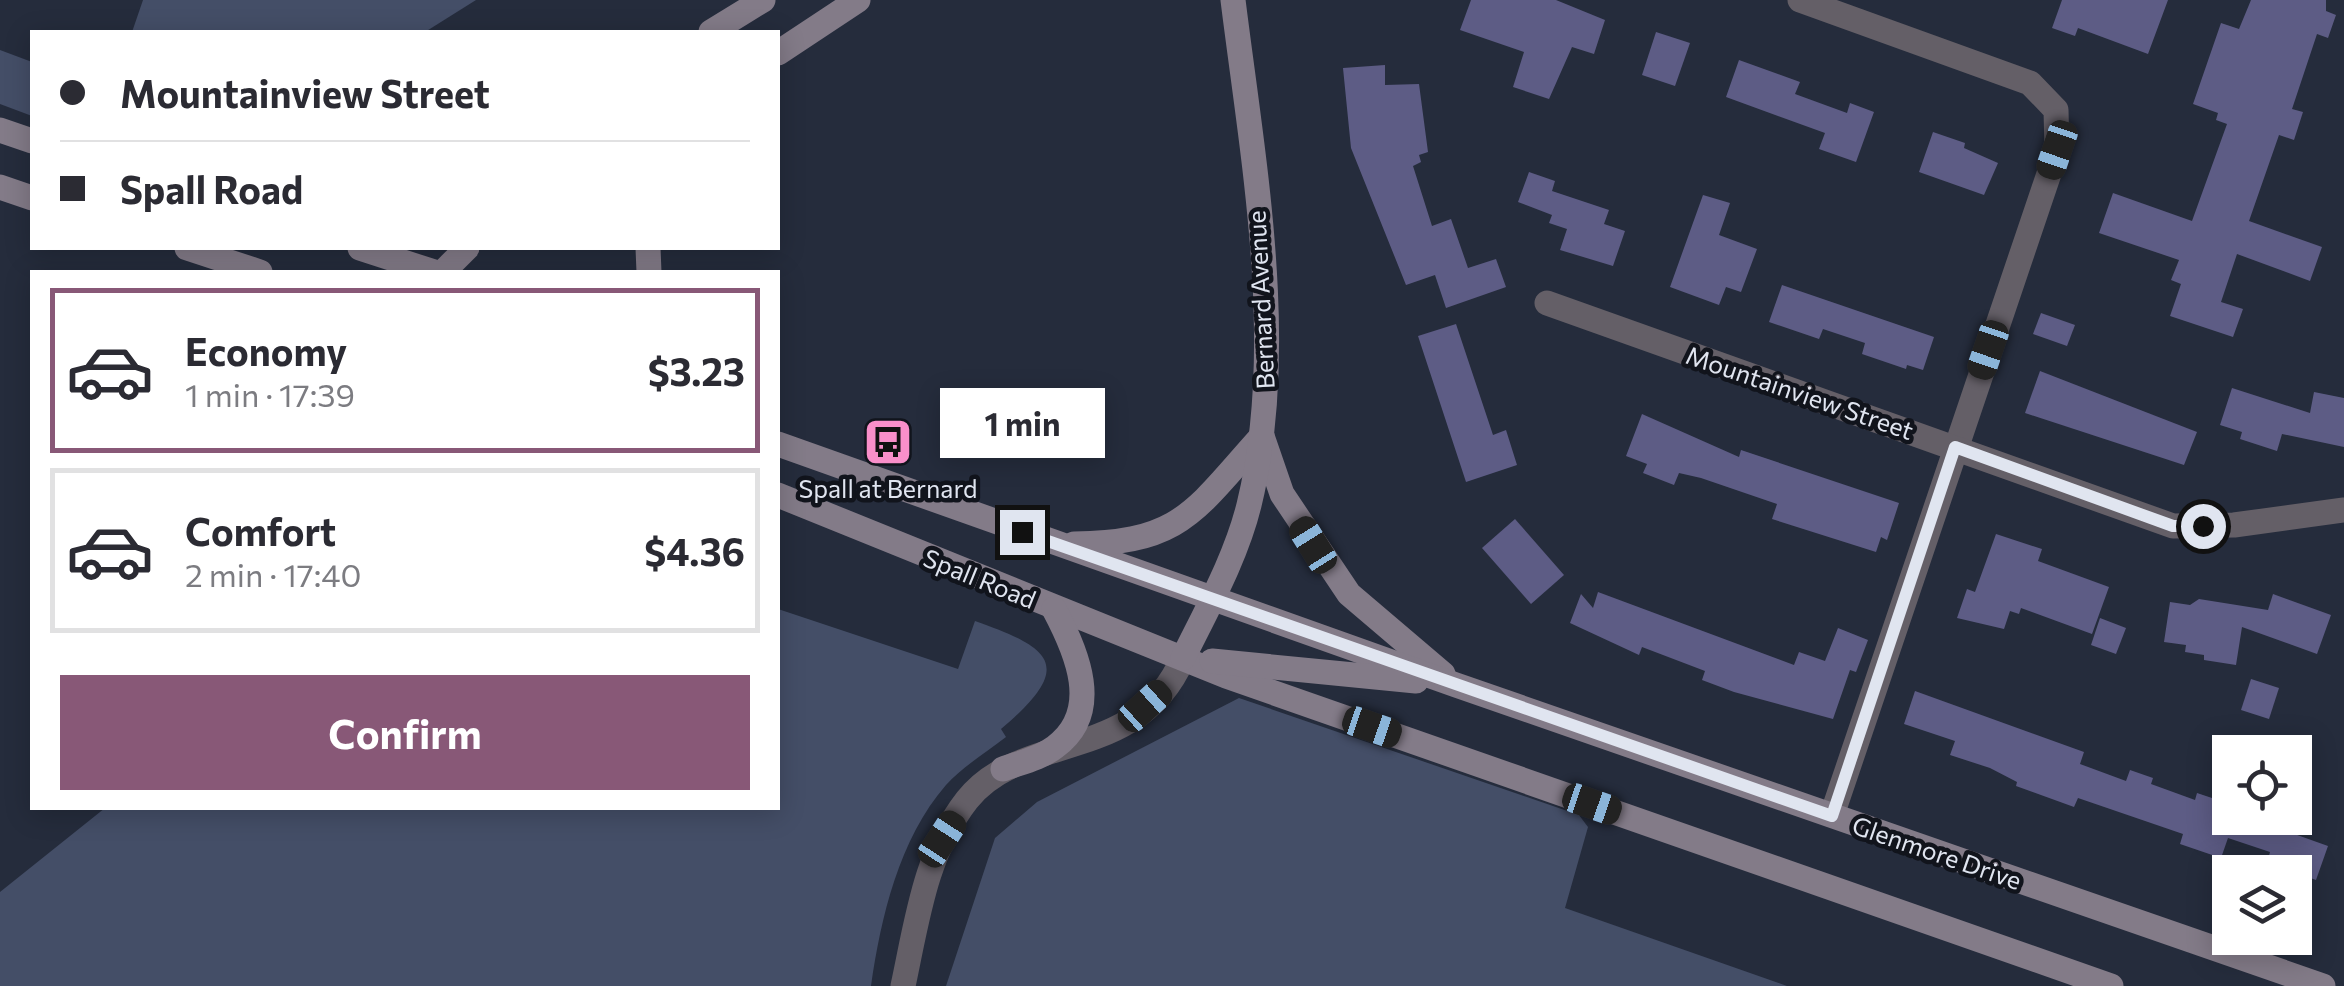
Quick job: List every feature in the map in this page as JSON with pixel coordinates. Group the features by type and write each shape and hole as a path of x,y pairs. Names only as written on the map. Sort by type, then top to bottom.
{"main road":[{"path":"714,30 762,0"},
{"path":"780,52 858,0"},
{"name":"Bernard Avenue","path":"1184,658 1248,508 1262,436 1267,355 1261,257 1232,0"},
{"path":"0,130 30,140"},
{"path":"0,187 30,197"},
{"path":"193,250 254,270"},
{"path":"445,270 465,250"},
{"path":"370,255 426,270"},
{"path":"1056,544 1124,544 1179,524 1262,436 1282,494 1349,594 1456,685"},
{"path":"780,444 1212,599"},
{"name":"Spall Road","path":"780,496 1184,658"},
{"name":"Glenmore Drive","path":"1212,599 2323,986"},
{"path":"1002,769 1054,748 1077,723 1084,684 1075,648 1054,609"},
{"path":"1184,658 1456,685"},
{"path":"1184,658 2111,986"}],"street":[{"path":"1802,0 2030,83 2056,110 2057,150 1832,816"},
{"name":"Mountainview Street","path":"1547,303 2173,526 2234,525 2344,510"},
{"name":"Bernard Avenue","path":"903,986 922,892 942,839 969,798 1002,769 1117,732 1174,681 1184,658"}],"shaded area":[{"path":"143,0 476,0 428,30 133,30"},
{"path":"0,50 30,61 30,115 0,104"},
{"path":"780,610 958,669 975,621 1023,641 1038,651 1045,662 1046,675 1039,690 1001,729 1006,737 952,778 916,829 887,906 871,986 0,986 0,892 102,810 780,810"},
{"path":"1239,698 1579,815 1588,827 1565,908 1787,986 946,986 995,838 1037,802"}],"building":[{"path":"1471,0 1556,0 1605,20 1594,54 1572,47 1549,99 1513,87 1524,52 1460,30"},
{"path":"2062,0 2168,0 2148,54 2078,28 2075,36 2052,28"},
{"path":"2251,0 2326,0 2326,11 2336,15 2328,38 2317,34 2292,109 2303,112 2294,140 2279,135 2249,221 2322,247 2310,281 2237,254 2221,302 2243,309 2233,337 2170,316 2181,284 2171,280 2179,260 2099,233 2113,193 2192,221 2227,124 2216,120 2218,113 2193,104 2221,23 2239,29"},
{"path":"1656,32 1690,43 1675,86 1642,75"},
{"path":"1739,60 1800,82 1795,94 1847,113 1850,103 1874,112 1856,162 1819,149 1825,133 1726,97"},
{"path":"1385,65 1385,85 1419,84 1428,152 1419,155 1421,162 1413,166 1432,226 1451,219 1468,268 1496,259 1506,287 1446,308 1435,275 1406,285 1351,148 1343,68"},
{"path":"1933,132 1965,143 1964,148 1998,163 1984,195 1919,172"},
{"path":"1529,172 1555,181 1552,191 1609,210 1604,224 1625,231 1613,266 1560,250 1567,229 1549,223 1552,215 1518,202"},
{"path":"1703,195 1730,203 1719,235 1757,249 1741,292 1726,287 1719,305 1670,287"},
{"path":"1782,285 1934,337 1923,370 1907,365 1906,369 1862,354 1865,343 1823,329 1819,339 1769,322"},
{"path":"2041,313 2075,325 2067,346 2033,334"},
{"path":"1456,324 1493,435 1506,430 1517,465 1466,482 1418,336"},
{"path":"2040,371 2197,432 2184,465 2025,413"},
{"path":"2232,388 2310,413 2314,392 2344,398 2344,447 2282,434 2277,451 2240,439 2242,432 2220,425"},
{"path":"1642,414 1739,457 1741,450 1899,503 1887,540 1881,537 1876,552 1772,519 1777,504 1701,478 1679,473 1674,485 1643,473 1647,464 1626,456"},
{"path":"1515,519 1564,575 1531,604 1482,548"},
{"path":"1996,534 2042,549 2038,561 2109,587 2092,634 2021,608 2019,614 2010,611 2004,629 1957,618 1967,589 1975,592"},
{"path":"1598,592 1794,665 1799,652 1825,661 1838,628 1868,640 1856,672 1850,670 1833,719 1734,692 1702,680 1705,671 1642,647 1639,655 1570,623 1581,594 1593,608"},
{"path":"2273,594 2331,615 2317,654 2242,627 2236,665 2204,660 2204,655 2185,652 2186,645 2164,642 2170,602 2190,605 2199,599 2268,610"},
{"path":"2100,618 2126,628 2116,654 2091,645"},
{"path":"2251,679 2279,688 2269,719 2241,710"},
{"path":"1915,691 2084,752 2080,764 2126,781 2130,770 2153,778 2151,784 2195,800 2197,793 2212,798 2212,835 2297,835 2328,846 2316,880 2312,879 2312,855 2269,855 2270,852 2228,838 2222,855 2212,855 2180,844 2183,834 2078,798 2074,807 2016,786 2017,782 1990,768 1950,755 1955,741 1904,724"}],"place":[{"name":"Spall at Bernard","path":"888,442"}],"route":[{"path":"1022,532 1832,816 1955,447 2173,526 2203,526"}]}
